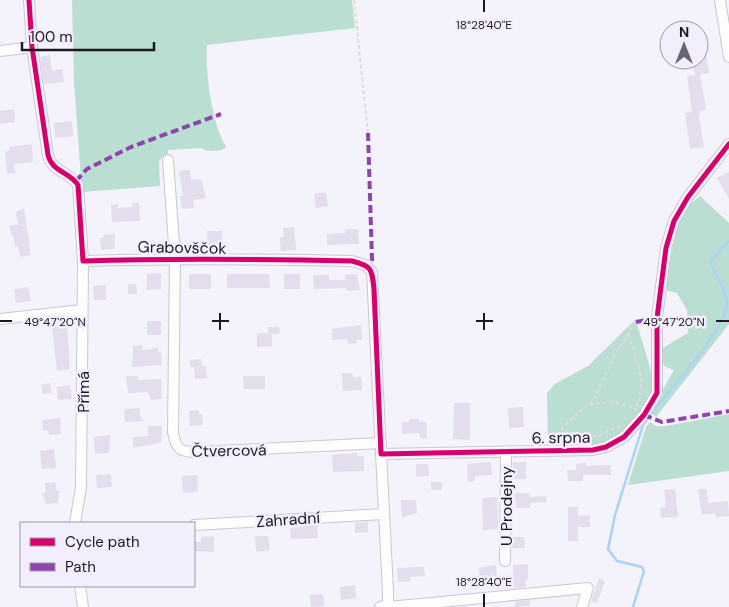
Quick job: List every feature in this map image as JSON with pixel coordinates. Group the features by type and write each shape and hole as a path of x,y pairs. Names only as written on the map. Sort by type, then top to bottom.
{"street":[{"path":"29,0 32,47 50,162 56,169 76,181 80,189 83,260"},
{"path":"720,0 729,58"},
{"path":"0,51 32,47"},
{"name":"6. srpna","path":"381,449 506,451 553,445 593,450 606,448 624,437 645,414 657,393 658,308 666,248 674,221 688,197 729,144"},
{"name":"Grabovščok","path":"168,160 175,258"},
{"name":"Grabovščok","path":"83,260 175,258 352,261 366,265 372,272 374,289 381,449"},
{"name":"Čtvercová","path":"175,258 173,432 178,447 184,452 381,449"},
{"name":"Přímá","path":"75,522 81,487 84,402 83,260"},
{"path":"0,320 82,310"},
{"path":"381,449 385,606 588,588 582,607"},
{"name":"U Prodejny","path":"505,561 506,451"},
{"name":"Zahradní","path":"195,525 383,514"},
{"path":"80,587 83,607"}],"path":[{"path":"354,0 368,133"},
{"path":"553,445 563,427 588,405 595,396 614,356 636,322"},
{"path":"628,334 641,374 642,388 632,415"},
{"path":"595,396 600,402"},
{"path":"588,405 600,402 614,402 636,408 645,414"},
{"path":"553,445 598,436 619,427 625,421"}],"green space":[{"path":"72,0 352,0 355,28 207,45 210,98 217,125 226,147 214,151 201,148 168,150 168,156 163,156 159,161 160,186 82,192 74,82"},
{"path":"700,196 729,223 729,324 656,417 650,412 674,370 664,366 661,349 688,333 687,310 677,293 657,288 669,265 678,222 687,208"},
{"path":"636,319 652,379 651,394 640,414 622,434 600,444 588,447 548,445 547,393 555,384 588,366"},
{"path":"729,414 729,471 628,485 646,427 650,422 656,426 666,426"}],"building":[{"path":"50,55 52,71 62,69 64,82 44,84 40,57"},
{"path":"694,70 709,70 709,73 695,75"},
{"path":"700,74 706,110 700,111 699,117 704,147 690,149 685,113 692,112 687,76"},
{"path":"14,109 15,122 0,124 0,111"},
{"path":"72,121 73,136 55,138 54,123"},
{"path":"32,144 33,162 14,164 15,173 7,174 5,152 9,151 9,147"},
{"path":"190,170 191,180 201,179 206,198 193,200 194,208 182,209 180,196 183,196 179,171"},
{"path":"729,172 729,199 717,178"},
{"path":"326,192 328,206 316,208 314,194"},
{"path":"132,203 139,203 140,221 112,222 111,205 118,204 118,208 132,207"},
{"path":"24,208 31,255 20,257 18,246 15,247 13,234 11,235 10,225 18,225 16,212"},
{"path":"294,227 296,250 281,251 280,237 284,237 283,228"},
{"path":"345,229 358,229 359,244 327,245 327,234 345,233"},
{"path":"207,231 222,231 222,245 207,245"},
{"path":"115,234 114,249 101,250 100,238 104,238 103,235"},
{"path":"161,273 161,289 146,290 147,274"},
{"path":"189,274 211,274 211,289 189,289"},
{"path":"227,274 269,274 270,288 227,288"},
{"path":"284,274 300,274 300,289 284,289"},
{"path":"357,274 360,290 347,291 346,288 314,289 313,275 329,275 329,280 345,280 345,275"},
{"path":"128,284 136,284 137,294 128,294"},
{"path":"106,285 106,300 94,300 93,286"},
{"path":"28,287 31,301 16,303 14,289"},
{"path":"147,321 161,321 161,335 147,335"},
{"path":"67,324 70,369 57,371 52,326"},
{"path":"361,325 362,340 356,340 357,343 349,344 346,339 332,340 332,329"},
{"path":"268,327 279,327 280,334 272,334 272,346 257,347 257,333 268,333"},
{"path":"142,345 142,350 158,348 158,352 161,351 162,365 132,367 133,346"},
{"path":"201,359 202,366 206,366 207,378 195,379 194,367 190,367 190,360"},
{"path":"342,373 352,373 353,377 361,377 362,390 343,391"},
{"path":"126,376 138,376 138,380 161,379 162,399 151,400 148,392 128,393"},
{"path":"243,376 265,376 265,389 244,389"},
{"path":"50,383 52,393 43,394 41,385"},
{"path":"70,385 72,399 58,400 57,387"},
{"path":"454,403 470,403 470,440 453,439"},
{"path":"523,407 524,427 509,428 508,408"},
{"path":"140,408 140,417 144,421 125,422 124,409"},
{"path":"199,410 199,414 202,414 203,425 190,426 189,411"},
{"path":"60,418 61,434 49,435 48,430 43,431 42,420"},
{"path":"409,419 419,419 419,422 426,422 427,438 420,438 419,433 402,434 402,422 409,422"},
{"path":"148,426 162,426 162,442 133,448 133,437 148,436"},
{"path":"110,435 109,453 95,454 94,437"},
{"path":"54,449 56,468 42,469 40,451"},
{"path":"357,453 357,456 364,456 364,471 333,472 332,455"},
{"path":"491,462 492,475 475,476 475,481 468,482 467,464"},
{"path":"513,462 526,462 526,479 513,479"},
{"path":"586,463 586,466 611,465 611,475 583,475 583,481 568,481 567,470 576,470 576,464"},
{"path":"416,464 428,464 429,476 416,477"},
{"path":"111,474 112,487 97,488 96,475"},
{"path":"197,475 198,492 183,493 182,476"},
{"path":"55,482 57,491 59,491 58,503 46,504 42,493 45,493 45,483"},
{"path":"431,482 442,482 442,490 431,490"},
{"path":"675,489 678,517 661,518 660,508 666,507 664,490"},
{"path":"698,489 707,489 708,503 728,501 729,516 716,517 715,513 702,515"},
{"path":"515,493 529,493 530,497 546,496 547,502 530,503 530,508 516,508"},
{"path":"497,497 498,529 483,530 482,498"},
{"path":"401,500 416,500 417,513 402,517"},
{"path":"568,507 578,507 578,516 590,515 590,527 578,527 578,541 568,541"},
{"path":"368,522 368,532 355,533 355,523"},
{"path":"317,525 318,538 291,539 290,528"},
{"path":"214,536 214,552 195,551 195,542 201,542 201,537"},
{"path":"255,536 268,536 270,550 256,552"},
{"path":"512,537 524,537 525,548 512,548"},
{"path":"528,564 528,580 525,580 526,587 514,588 513,565"},
{"path":"496,565 497,581 480,582 479,568"},
{"path":"424,567 425,576 411,577 410,581 398,582 397,568"},
{"path":"599,578 605,581 597,603 591,601"},
{"path":"355,585 356,598 341,600 340,587"},
{"path":"323,594 324,606 311,607 310,595"},
{"path":"530,600 530,606 515,607 515,602"}],"waterway":[{"path":"651,414 708,343 725,313 727,302 723,288 712,266 712,260 729,241"},
{"path":"633,607 644,571 642,567 617,561 608,549 615,515 643,425 648,418"}],"marked path":[{"path":"76,181 87,169 131,147 221,114"},
{"path":"368,133 372,260 369,269"},
{"path":"636,322 657,318"},
{"path":"644,415 662,422 729,411"}],"cycle path":[{"path":"29,0 32,47 48,155 53,165 78,185 83,261 251,259 352,261 364,265 370,269 373,277 381,454 593,450 606,447 624,437 644,415 657,393 657,318 666,248 674,221 688,197 729,144"}]}
